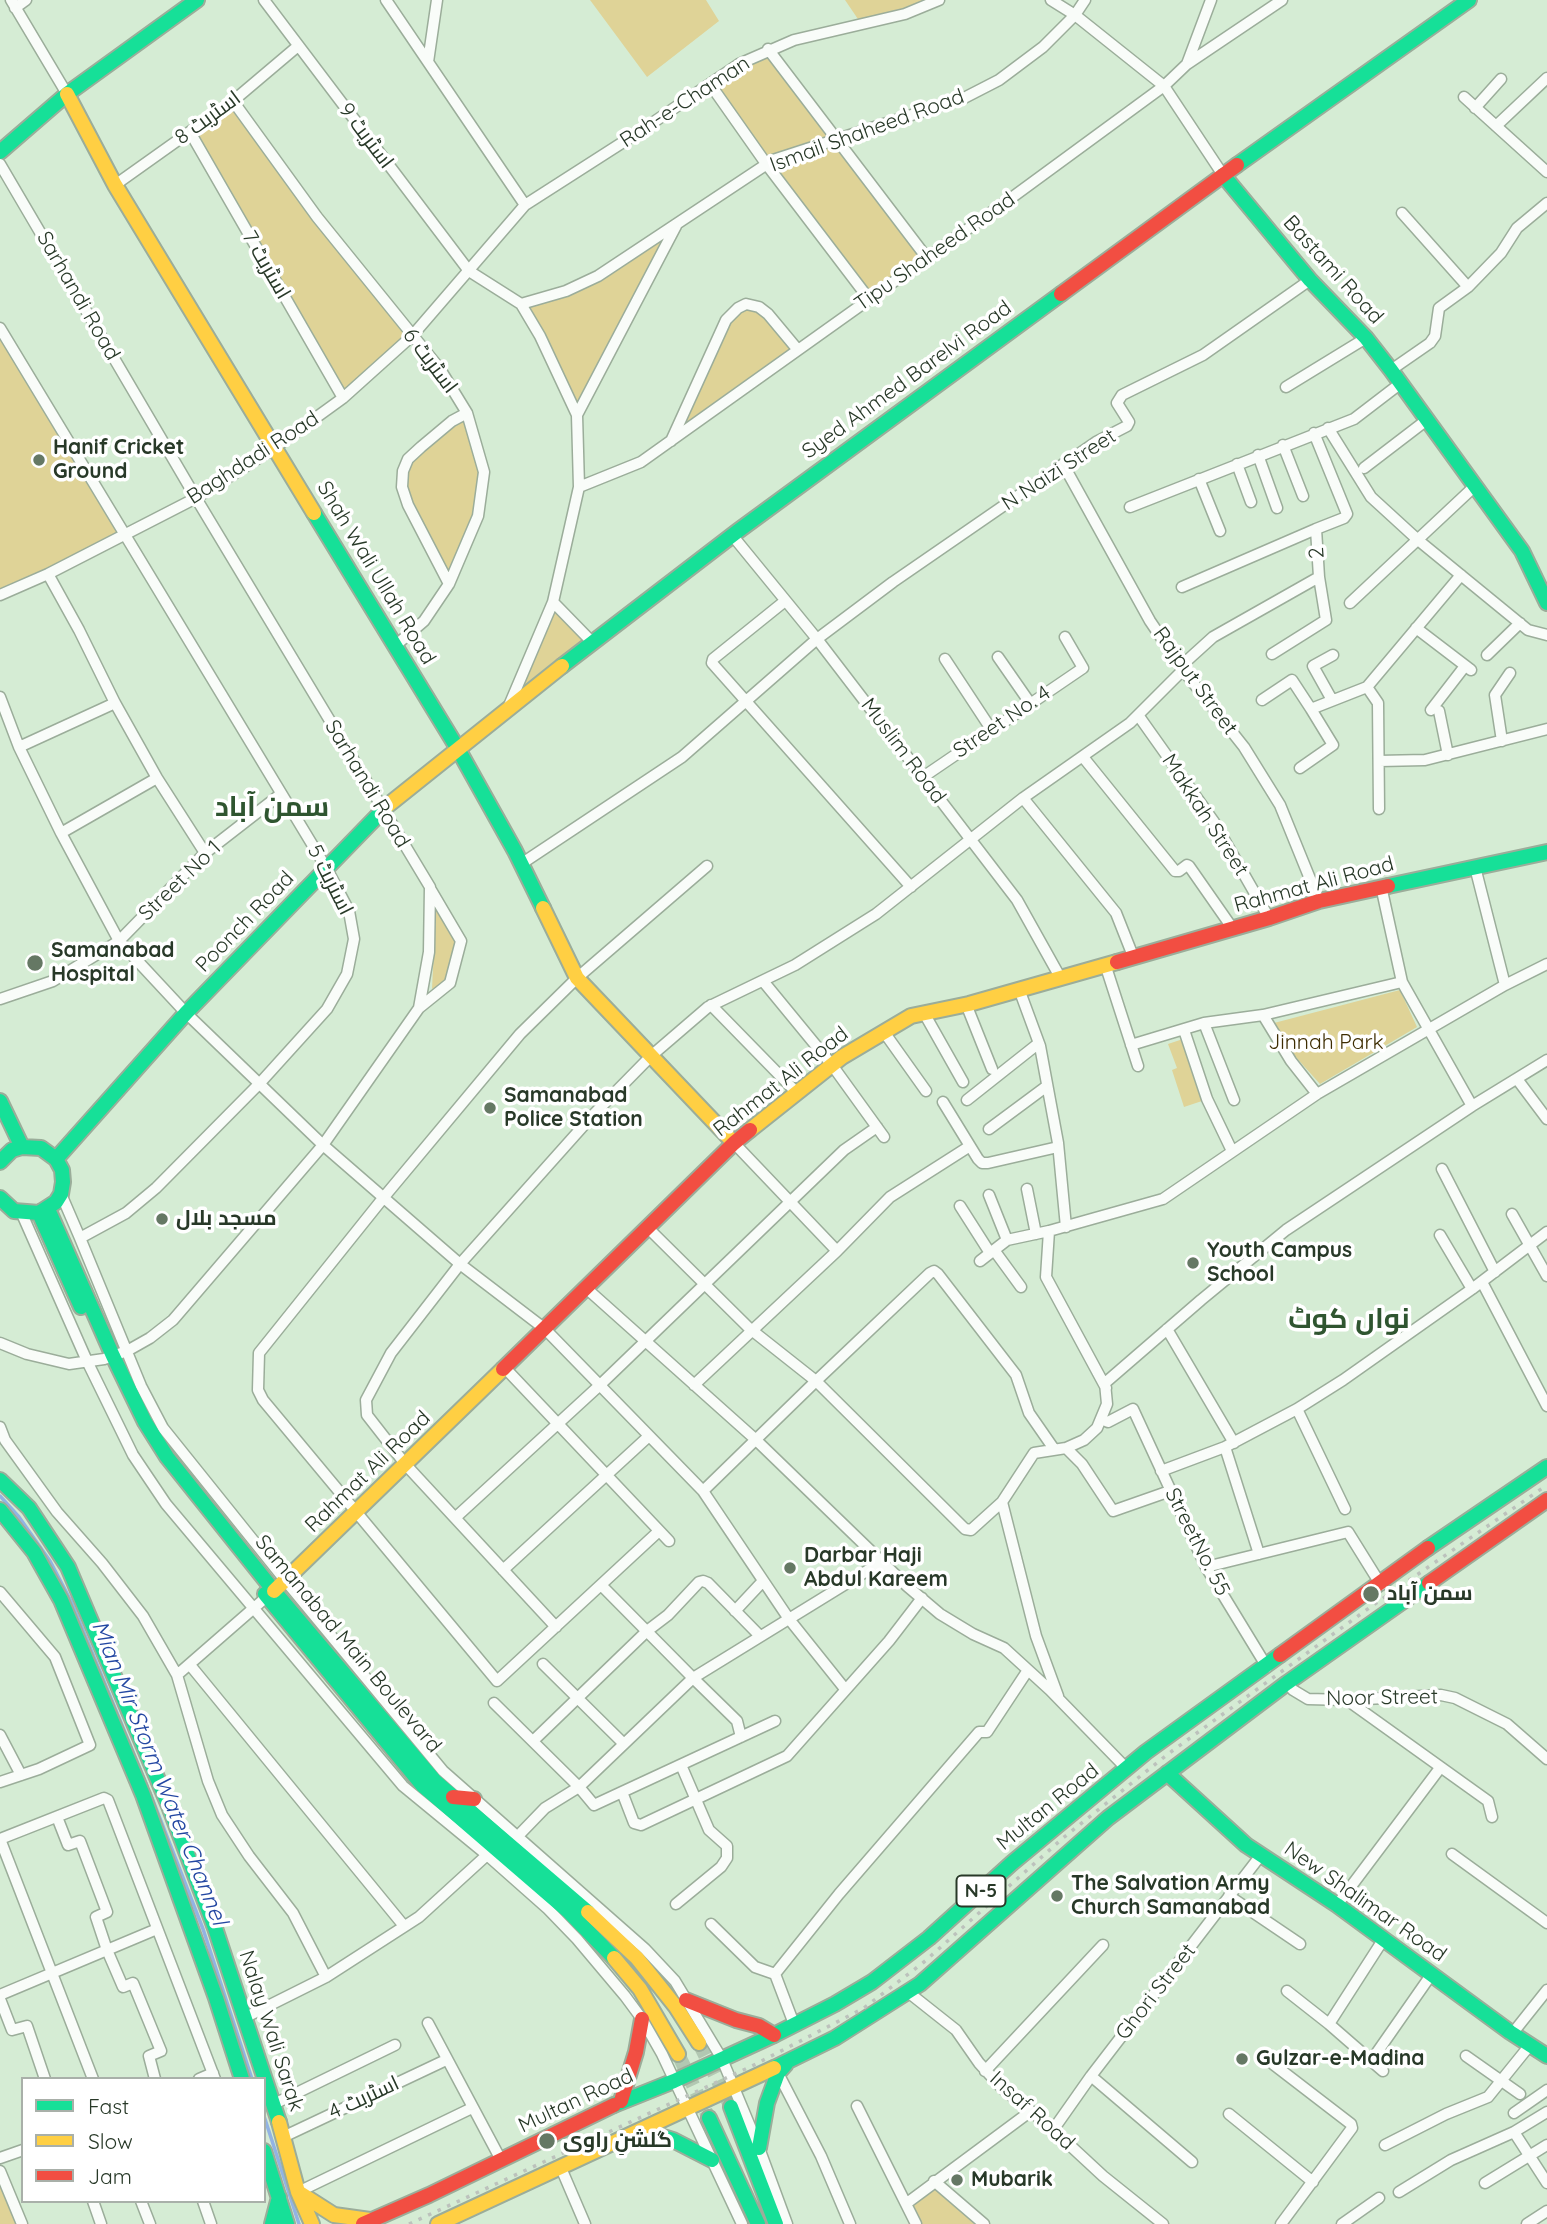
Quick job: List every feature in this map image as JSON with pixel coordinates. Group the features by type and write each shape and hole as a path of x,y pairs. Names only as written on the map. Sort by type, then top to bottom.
{"main road":[{"path":"0,152 67,94 197,0"},
{"name":"Syed Ahmed Barelvi Road","path":"382,810 592,642 732,535 1223,175 1469,0"},
{"name":"Shah Wali Ullah Road","path":"67,94 115,185 458,749 521,864 577,978 734,1143"},
{"name":"Bastami Road","path":"1223,175 1310,280 1366,338 1401,383 1522,551 1546,598"},
{"name":"Poonch Road","path":"56,1159 186,1013 382,810"},
{"name":"Rahmat Ali Road","path":"275,1589 357,1513 734,1143 832,1065 911,1016 966,1004 1233,929 1319,901 1547,852"},
{"path":"0,1101 22,1147"},
{"path":"0,1200 7,1207 22,1214 43,1211 61,1194 63,1182 62,1170 56,1159 41,1148 22,1147 1,1156"},
{"name":"Samanabad Main Boulevard","path":"43,1211 145,1422 160,1446 446,1799 603,1945 640,1989 678,2054"},
{"name":"Multan Road","path":"367,2222 621,2101 674,2081 774,2035 853,1994 900,1962 1012,1863 1198,1714 1547,1467"},
{"name":"Nalay Wali Sarak","path":"0,1480 29,1508 68,1567 169,1806 215,1928 265,2077"},
{"name":"N-5","path":"438,2224 835,2038 908,1992 1108,1818 1287,1683 1547,1500"},
{"name":"Nalay Wali Sarak","path":"0,1510 33,1552 61,1600 149,1813 216,1998 241,2077"},
{"name":"New Shalimar Road","path":"1167,1773 1218,1821 1261,1855 1337,1905 1512,2034 1546,2054"},
{"path":"446,1822 446,1799 474,1799"},
{"name":"Samanabad Main Boulevard","path":"446,1799 604,1926 637,1958 676,2007 699,2043"},
{"path":"149,1813 169,1806"},
{"path":"686,2000 759,2026 774,2035"},
{"path":"621,2101 636,2052 642,2019"},
{"path":"759,2148 763,2120 778,2073 790,2060"},
{"name":"Nalay Wali Sarak","path":"266,2081 298,2192 312,2224"},
{"path":"731,2107 776,2224"},
{"path":"709,2118 758,2224"},
{"path":"628,2136 654,2134 673,2140 712,2160"},
{"path":"266,2158 287,2224"},
{"path":"298,2192 334,2215 367,2222"},
{"path":"272,2224 278,2197"}],"street":[{"path":"13,4 26,0"},
{"name":"اسٹریٹ 9","path":"264,0 469,271"},
{"path":"386,0 526,205"},
{"path":"428,62 437,0"},
{"name":"Rah-e-Chaman","path":"469,271 526,205 739,64 768,49 805,37 905,14 939,0"},
{"name":"Bastami Road","path":"1051,0 1075,15 1164,86 1223,175"},
{"name":"Ismail Shaheed Road","path":"578,415 678,222 767,165 835,139 964,98 999,80 1044,47 1075,15 1085,0"},
{"path":"1187,64 1211,0"},
{"name":"Tipu Shaheed Road","path":"579,487 641,462 670,442 1164,86 1187,64 1282,0"},
{"name":"Shah Wali Ullah Road","path":"13,4 67,94"},
{"name":"اسٹریٹ 8","path":"115,185 233,102 298,46"},
{"path":"768,49 926,258"},
{"path":"1496,126 1547,78"},
{"path":"1475,108 1502,79"},
{"path":"710,85 869,299"},
{"path":"1464,97 1547,172"},
{"name":"اسٹریٹ 6","path":"233,102 317,217 440,369 467,412 484,472 478,516 449,584 425,621 395,646"},
{"name":"اسٹریٹ 7","path":"190,132 343,398"},
{"name":"Sarhandi Road","path":"0,164 461,941 450,983 419,1009"},
{"path":"1391,370 1430,343 1436,336 1439,308 1468,287 1501,253 1517,229 1547,203"},
{"path":"1402,213 1468,287"},
{"path":"521,304 566,291 598,276 678,222"},
{"path":"469,271 521,304 540,336 578,415 579,487 553,602 506,713"},
{"name":"Baghdadi Road","path":"0,594 48,574 196,498 274,448 343,398 412,336 469,271"},
{"name":"N Naizi Street","path":"521,864 682,757 817,639 893,582 1096,442 1127,426 1129,422 1118,403 1122,395 1203,355 1310,280"},
{"path":"670,442 726,320 738,308 746,304 759,307 799,350"},
{"name":"اسٹریٹ 5","path":"0,328 327,869 349,911 354,939 347,974 327,1009 260,1083 156,1188 126,1213 80,1238"},
{"path":"1286,387 1366,338"},
{"path":"1130,507 1354,419 1401,383"},
{"path":"449,584 408,505 402,487 403,471 408,459 421,447 467,412"},
{"path":"1364,468 1428,419"},
{"path":"1328,428 1371,497 1418,540 1528,630 1547,635"},
{"name":"2","path":"556,1627 406,1465 367,1415 366,1399 391,1353 460,1264 593,1115 651,1056 711,1005 795,965 877,914 1023,798 1138,715 1213,637 1319,577 1316,529 1344,518 1347,514 1314,433"},
{"path":"1283,445 1303,496"},
{"path":"1258,455 1277,508"},
{"name":"Rajput Street","path":"1063,464 1150,621 1182,668 1244,747 1280,805 1319,901"},
{"path":"1237,464 1251,502"},
{"path":"1199,479 1220,531"},
{"path":"1350,603 1476,485"},
{"path":"1182,587 1316,529"},
{"name":"Muslim Road","path":"732,535 817,639 1017,900 1060,977"},
{"path":"48,574 115,703 205,853"},
{"path":"1311,709 1367,687 1461,575"},
{"path":"1272,654 1326,620 1319,577"},
{"path":"785,601 712,661 911,887"},
{"path":"553,602 592,642"},
{"path":"1486,655 1520,623"},
{"path":"1416,628 1468,668 1435,710 1448,755"},
{"name":"Street No. 4","path":"923,777 1083,668 1065,637"},
{"path":"1332,700 1313,666 1333,655"},
{"path":"998,657 1030,703"},
{"path":"946,659 991,729"},
{"path":"1502,741 1495,695 1510,673"},
{"path":"1262,700 1292,680 1333,745 1300,768"},
{"path":"1367,687 1378,703 1379,809"},
{"path":"0,697 19,747 119,941 186,1013 323,1145 460,1264 545,1329 703,1491 789,1619 845,1689"},
{"path":"19,747 115,703"},
{"name":"Makkah Street","path":"1138,715 1214,822 1269,918"},
{"path":"1379,761 1425,760 1547,729"},
{"path":"1083,757 1175,870 1179,871 1187,864 1233,929"},
{"path":"61,833 158,778"},
{"name":"Street No 1","path":"0,999 53,981 119,941 205,853 281,794"},
{"path":"1023,798 1116,913 1133,956"},
{"path":"659,1531 497,1681 259,1395 259,1353 520,1034 577,978 708,866"},
{"path":"1475,867 1505,985"},
{"path":"1381,886 1402,982 1472,1106"},
{"path":"0,1343 47,1360 69,1364 87,1362 114,1356 150,1338 173,1320 323,1145 419,1009 429,952 430,887"},
{"path":"1105,964 1138,1066"},
{"path":"980,1261 1007,1240 1066,1227 1163,1199 1317,1094 1428,1028 1547,964"},
{"path":"763,981 832,1065 884,1137"},
{"path":"1131,1045 1204,1023 1263,1015 1402,982"},
{"path":"1019,989 1038,1043 1047,1086 1058,1147 1066,1227"},
{"path":"966,1004 992,1069"},
{"path":"711,1005 797,1093"},
{"path":"924,1013 963,1082"},
{"path":"1263,1015 1291,1061 1317,1094"},
{"path":"1204,1023 1234,1100"},
{"path":"1184,1030 1207,1099 1232,1151"},
{"path":"884,1032 926,1091"},
{"path":"967,1100 1038,1043"},
{"path":"648,1228 752,1331 816,1381 965,1529 971,1530 1002,1502 1034,1453 1066,1448 1084,1440 1097,1428 1107,1404 1105,1383 1286,1230 1472,1106 1547,1060"},
{"path":"1517,1079 1547,1119"},
{"path":"989,1129 1047,1086"},
{"path":"943,1102 982,1163 1058,1147"},
{"path":"455,1518 600,1385 844,1150 877,1127"},
{"path":"734,1143 837,1251"},
{"path":"694,1385 837,1251 890,1197 970,1146"},
{"path":"1442,1169 1495,1272"},
{"path":"1027,1189 1035,1234"},
{"path":"61,1194 80,1238 114,1356"},
{"path":"989,1195 1007,1240"},
{"path":"960,1206 992,1252 1021,1287"},
{"path":"22,1214 87,1362 132,1455 166,1504 403,1786 548,1909 577,1939 642,2019 743,2224"},
{"path":"1512,1214 1547,1276"},
{"path":"1049,1231 1046,1277 1106,1388"},
{"path":"1161,1471 1229,1445 1297,1409 1343,1380 1482,1282 1547,1232"},
{"path":"1440,1235 1472,1289"},
{"path":"703,1491 934,1271 1016,1375 1029,1413 1054,1449"},
{"path":"1482,1282 1547,1406"},
{"path":"586,1288 755,1439 922,1598 951,1620 1004,1648 1060,1700 1127,1769"},
{"path":"1167,1329 1229,1445 1259,1554"},
{"path":"505,1368 669,1541"},
{"name":"StreetNo. 55","path":"1101,1419 1108,1422 1133,1409 1206,1567 1267,1667"},
{"path":"1297,1409 1345,1509"},
{"path":"0,1427 5,1440 57,1512 102,1563 143,1616 177,1675 208,1781 222,1815 249,1856 293,1913 326,1977"},
{"path":"503,1570 649,1436"},
{"path":"1066,1448 1082,1464 1113,1511 1170,1491"},
{"path":"1002,1502 1036,1636 1060,1700"},
{"path":"1206,1567 1348,1532 1381,1585"},
{"path":"517,1837 545,1808 579,1787 693,1678 883,1561"},
{"path":"533,1741 647,1631 668,1615 699,1582 703,1581 760,1636"},
{"path":"735,1611 763,1581"},
{"path":"601,1586 737,1721 741,1737"},
{"path":"177,1675 275,1589 443,1771 645,1949 675,1981 722,2059 787,2224"},
{"path":"0,1592 55,1657 90,1745 0,1782"},
{"path":"622,1792 637,1825 787,1756 889,1641 922,1598"},
{"path":"543,1664 624,1744"},
{"path":"190,1665 404,1926"},
{"path":"775,1974 839,1894 979,1732 988,1731 1028,1670"},
{"name":"Noor Street","path":"1287,1683 1308,1699 1430,1696 1455,1698 1507,1724 1547,1759"},
{"path":"1347,1700 1488,1801 1492,1817"},
{"path":"494,1703 594,1805 775,1721"},
{"path":"0,1735 21,1775"},
{"path":"1534,1747 1547,1746"},
{"path":"676,1904 721,1867 727,1858 727,1846 709,1830 681,1765"},
{"path":"1337,1905 1440,1768"},
{"path":"92,2077 0,1839 104,1798 108,1800 214,2076"},
{"path":"57,1817 68,1845 80,1841 107,1912 96,1916 107,1950 123,1987 134,1983 161,2050 149,2056 154,2077"},
{"path":"1452,1854 1547,1923"},
{"path":"244,2018 326,1977 419,1917 487,1855"},
{"name":"Ghori Street","path":"1053,2130 1091,2076 1261,1855"},
{"path":"1229,1896 1300,1944"},
{"path":"711,1924 755,1967 775,1974 794,2024"},
{"path":"44,2077 27,2026 12,2030 0,1997 158,1929"},
{"path":"1329,2024 1383,1940"},
{"path":"985,2071 1103,1945"},
{"path":"1371,2060 1431,1975"},
{"path":"1512,2034 1547,1990"},
{"path":"1287,1991 1383,2071"},
{"name":"Insaf Road","path":"908,1992 956,2030 985,2071 1003,2089 1163,2224"},
{"path":"428,2023 501,2160"},
{"path":"274,2104 395,2045"},
{"path":"1385,2145 1446,2114 1488,2097 1530,2045"},
{"path":"1466,2056 1520,2094"},
{"name":"اسٹریٹ 4","path":"283,2137 446,2060"},
{"path":"1273,2064 1351,2124 1352,2128 1281,2224"},
{"path":"778,2073 821,2156 849,2224"},
{"path":"1091,2076 1192,2162"},
{"path":"1514,2113 1547,2090"},
{"path":"857,2106 916,2224"},
{"path":"298,2192 472,2108"},
{"path":"906,2203 1031,2111"},
{"path":"1399,2192 1451,2160 1514,2132 1547,2112"},
{"path":"1229,2114 1313,2182"},
{"path":"1514,2132 1547,2183"},
{"path":"1485,2183 1547,2145"},
{"path":"0,2158 21,2151"},
{"path":"561,2168 585,2224"},
{"path":"0,2171 22,2224"},
{"path":"934,2181 984,2224"},
{"path":"1342,2224 1379,2198"},
{"path":"94,2203 101,2224"},
{"path":"142,2203 150,2224"},
{"path":"205,2203 211,2224"},
{"path":"1527,2224 1547,2211"}],"green space":[{"path":"590,0 706,0 719,21 647,77"},
{"path":"845,0 938,0 862,25"},
{"path":"773,52 927,258 869,299 710,85 741,63"},
{"path":"233,101 416,332 343,398 190,132"},
{"path":"678,222 577,415 517,302 566,291"},
{"path":"759,307 798,350 670,442 726,320 738,308"},
{"name":"Hanif Cricket Ground","path":"0,328 124,536 0,593"},
{"path":"467,413 484,472 478,516 449,584 408,505 403,471 408,459"},
{"path":"553,602 592,642 506,713"},
{"path":"436,908 455,942 446,978 432,989"},
{"name":"Jinnah Park","path":"1400,990 1417,1027 1320,1084 1294,1055 1274,1023"},
{"path":"1183,1039 1202,1101 1184,1107 1172,1070 1177,1068 1168,1044"},
{"path":"0,2172 19,2224 0,2224"},
{"path":"936,2183 984,2224 916,2224 907,2203"}],"waterway":[{"name":"Mian Mir Storm Water Channel","path":"0,1496 19,1517 50,1561 71,1601 147,1786"},
{"name":"Mian Mir Storm Water Channel","path":"150,1793 203,1929 251,2077"},
{"name":"Mian Mir Storm Water Channel","path":"266,2122 299,2224"}],"tunnel":[{"path":"699,2043 731,2107"},
{"path":"678,2054 709,2118"}],"railway":[{"path":"409,2224 752,2066 864,2008 924,1962 1063,1838 1168,1754 1369,1608 1547,1485"}],"traffic: fast":[{"path":"0,152 67,94 197,0"},
{"path":"1237,165 1469,0"},
{"path":"1223,175 1310,280 1366,338 1391,370 1522,551 1547,603"},
{"path":"562,666 738,531 1061,294"},
{"path":"314,513 458,749 515,851 543,908"},
{"path":"56,1159 186,1013 387,806"},
{"path":"1388,886 1547,852"},
{"path":"0,1101 22,1147"},
{"path":"0,1162 12,1150 22,1147 41,1148 56,1159 62,1170 63,1182 56,1202 39,1213 14,1211 0,1198"},
{"path":"48,1209 113,1356 145,1422 167,1457 274,1591 435,1781 588,1912"},
{"path":"39,1213 81,1307"},
{"path":"1428,1548 1547,1467"},
{"path":"0,1480 29,1508 68,1567 169,1806 215,1928 264,2077"},
{"path":"0,1510 34,1552 61,1600 143,1795 241,2077"},
{"path":"774,2068 835,2038 920,1984 1108,1818 1287,1683 1429,1583"},
{"path":"265,1594 423,1786 569,1912 614,1958"},
{"path":"614,2105 774,2035 872,1982 929,1938 1012,1863 1146,1752 1280,1655"},
{"path":"1167,1773 1246,1845 1337,1905 1510,2032 1547,2056"},
{"path":"759,2148 767,2103 778,2073 786,2064"},
{"path":"266,2083 279,2122"},
{"path":"731,2107 776,2224"},
{"path":"709,2118 758,2224"},
{"path":"637,2135 654,2134 673,2140 712,2160"},
{"path":"266,2157 287,2224"},
{"path":"272,2224 279,2197"}],"traffic: slow":[{"path":"67,94 115,185 314,513"},
{"path":"387,806 562,666"},
{"path":"543,908 577,978 734,1143"},
{"path":"750,1130 842,1057 911,1016 969,1004 1117,962"},
{"path":"274,1591 503,1369"},
{"path":"588,1912 637,1958 676,2007 699,2043"},
{"path":"614,1958 640,1989 678,2054"},
{"path":"438,2224 774,2068"},
{"path":"279,2122 298,2192 312,2224"},
{"path":"298,2192 334,2215 370,2220"}],"traffic: jam":[{"path":"1061,294 1237,165"},
{"path":"1117,962 1319,901 1388,886"},
{"path":"503,1369 750,1130"},
{"path":"1429,1583 1547,1500"},
{"path":"1280,1655 1428,1548"},
{"path":"453,1797 474,1799"},
{"path":"686,2000 759,2026 774,2035"},
{"path":"621,2101 636,2052 642,2019"},
{"path":"363,2224 614,2105"}],"place":[{"name":"Hanif Cricket Ground","path":"39,460"},
{"name":"Samanabad Hospital","path":"35,963"},
{"name":"Samanabad Police Station","path":"490,1108"},
{"name":"مسجد بلال","path":"162,1219"},
{"name":"Youth Campus School","path":"1193,1263"},
{"name":"Darbar Haji Abdul Kareem","path":"790,1568"},
{"name":"سمن آباد","path":"1371,1594"},
{"name":"The Salvation Army Church Samanabad","path":"1057,1896"},
{"name":"Gulzar-e-Madina","path":"1242,2059"},
{"name":"گلشنِ راوی","path":"547,2141"},
{"name":"Mubarik","path":"957,2180"}],"district":[{"name":"سمن آباد","path":"272,808"},
{"name":"نواں کوٹ","path":"1349,1320"}]}
